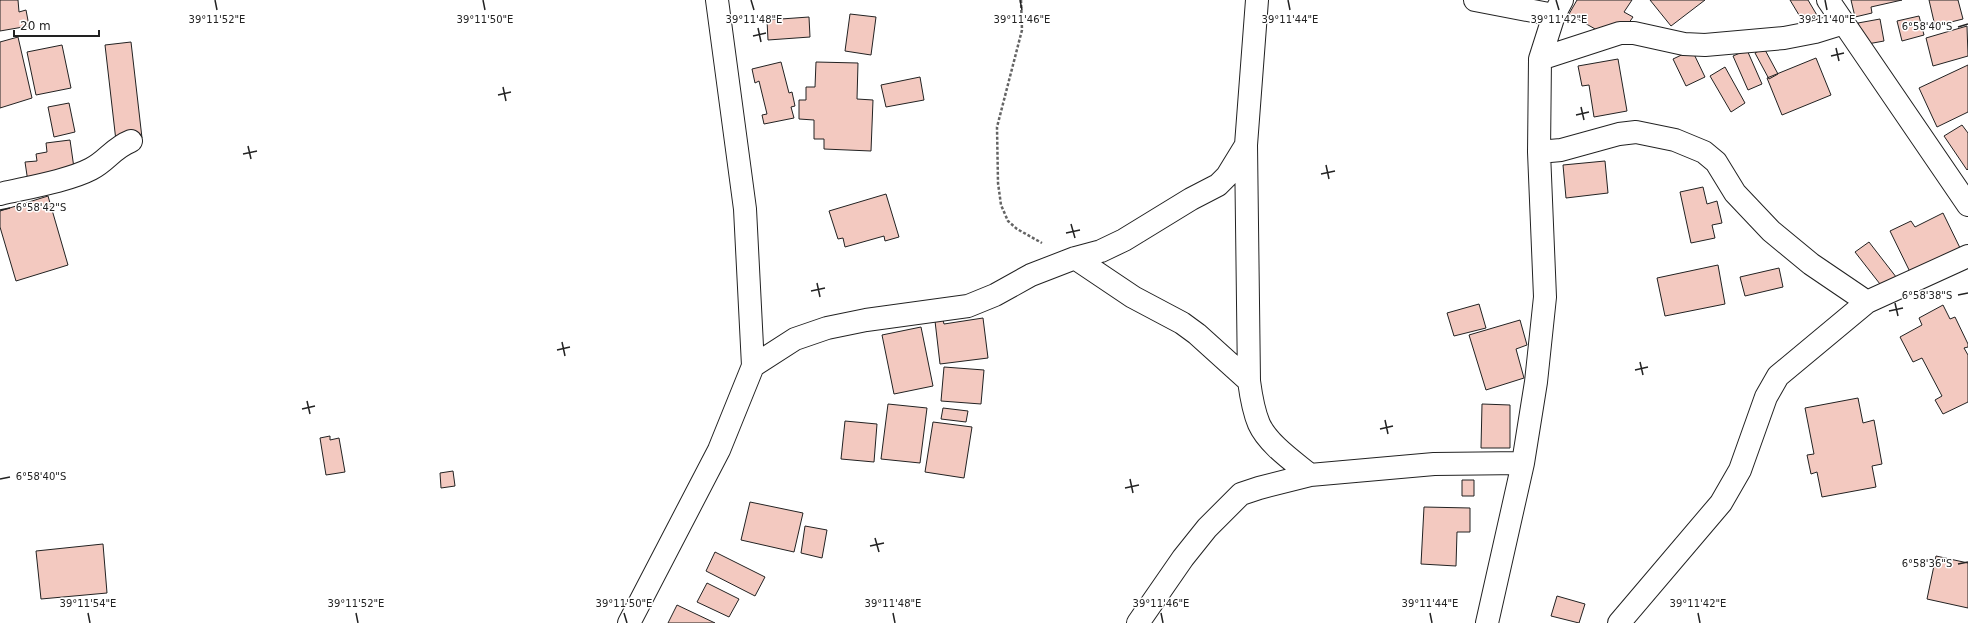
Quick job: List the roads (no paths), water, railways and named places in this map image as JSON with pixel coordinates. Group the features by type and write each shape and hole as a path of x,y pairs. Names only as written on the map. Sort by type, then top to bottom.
{"street":[{"path":"629,623 719,450 753,366 745,209 717,0"},
{"path":"1257,0 1246,145 1249,381 1252,405 1259,425 1276,447 1310,475"},
{"path":"1475,0 1558,7 1540,59 1539,152 1545,297 1536,382 1523,463 1487,623"},
{"path":"1828,0 1962,184 1968,205"},
{"path":"1540,59 1570,51 1620,33 1634,33 1684,44 1705,45 1784,38 1815,32 1844,23"},
{"path":"1539,152 1561,150 1619,134 1636,132 1675,140 1704,152 1716,162 1735,193 1771,231 1811,264 1867,302"},
{"path":"0,194 81,174 103,161 117,148 131,141"},
{"path":"753,366 795,339 827,328 866,320 968,306 995,295 1032,275 1075,258 1101,251 1124,240 1191,199 1218,185 1228,176 1246,145"},
{"path":"1619,623 1721,504 1740,470 1766,397 1778,376 1867,302 1968,256"},
{"path":"1075,258 1133,297 1187,326 1249,381"},
{"path":"1138,623 1183,558 1207,528 1241,494 1310,475 1434,464 1523,463"}]}
